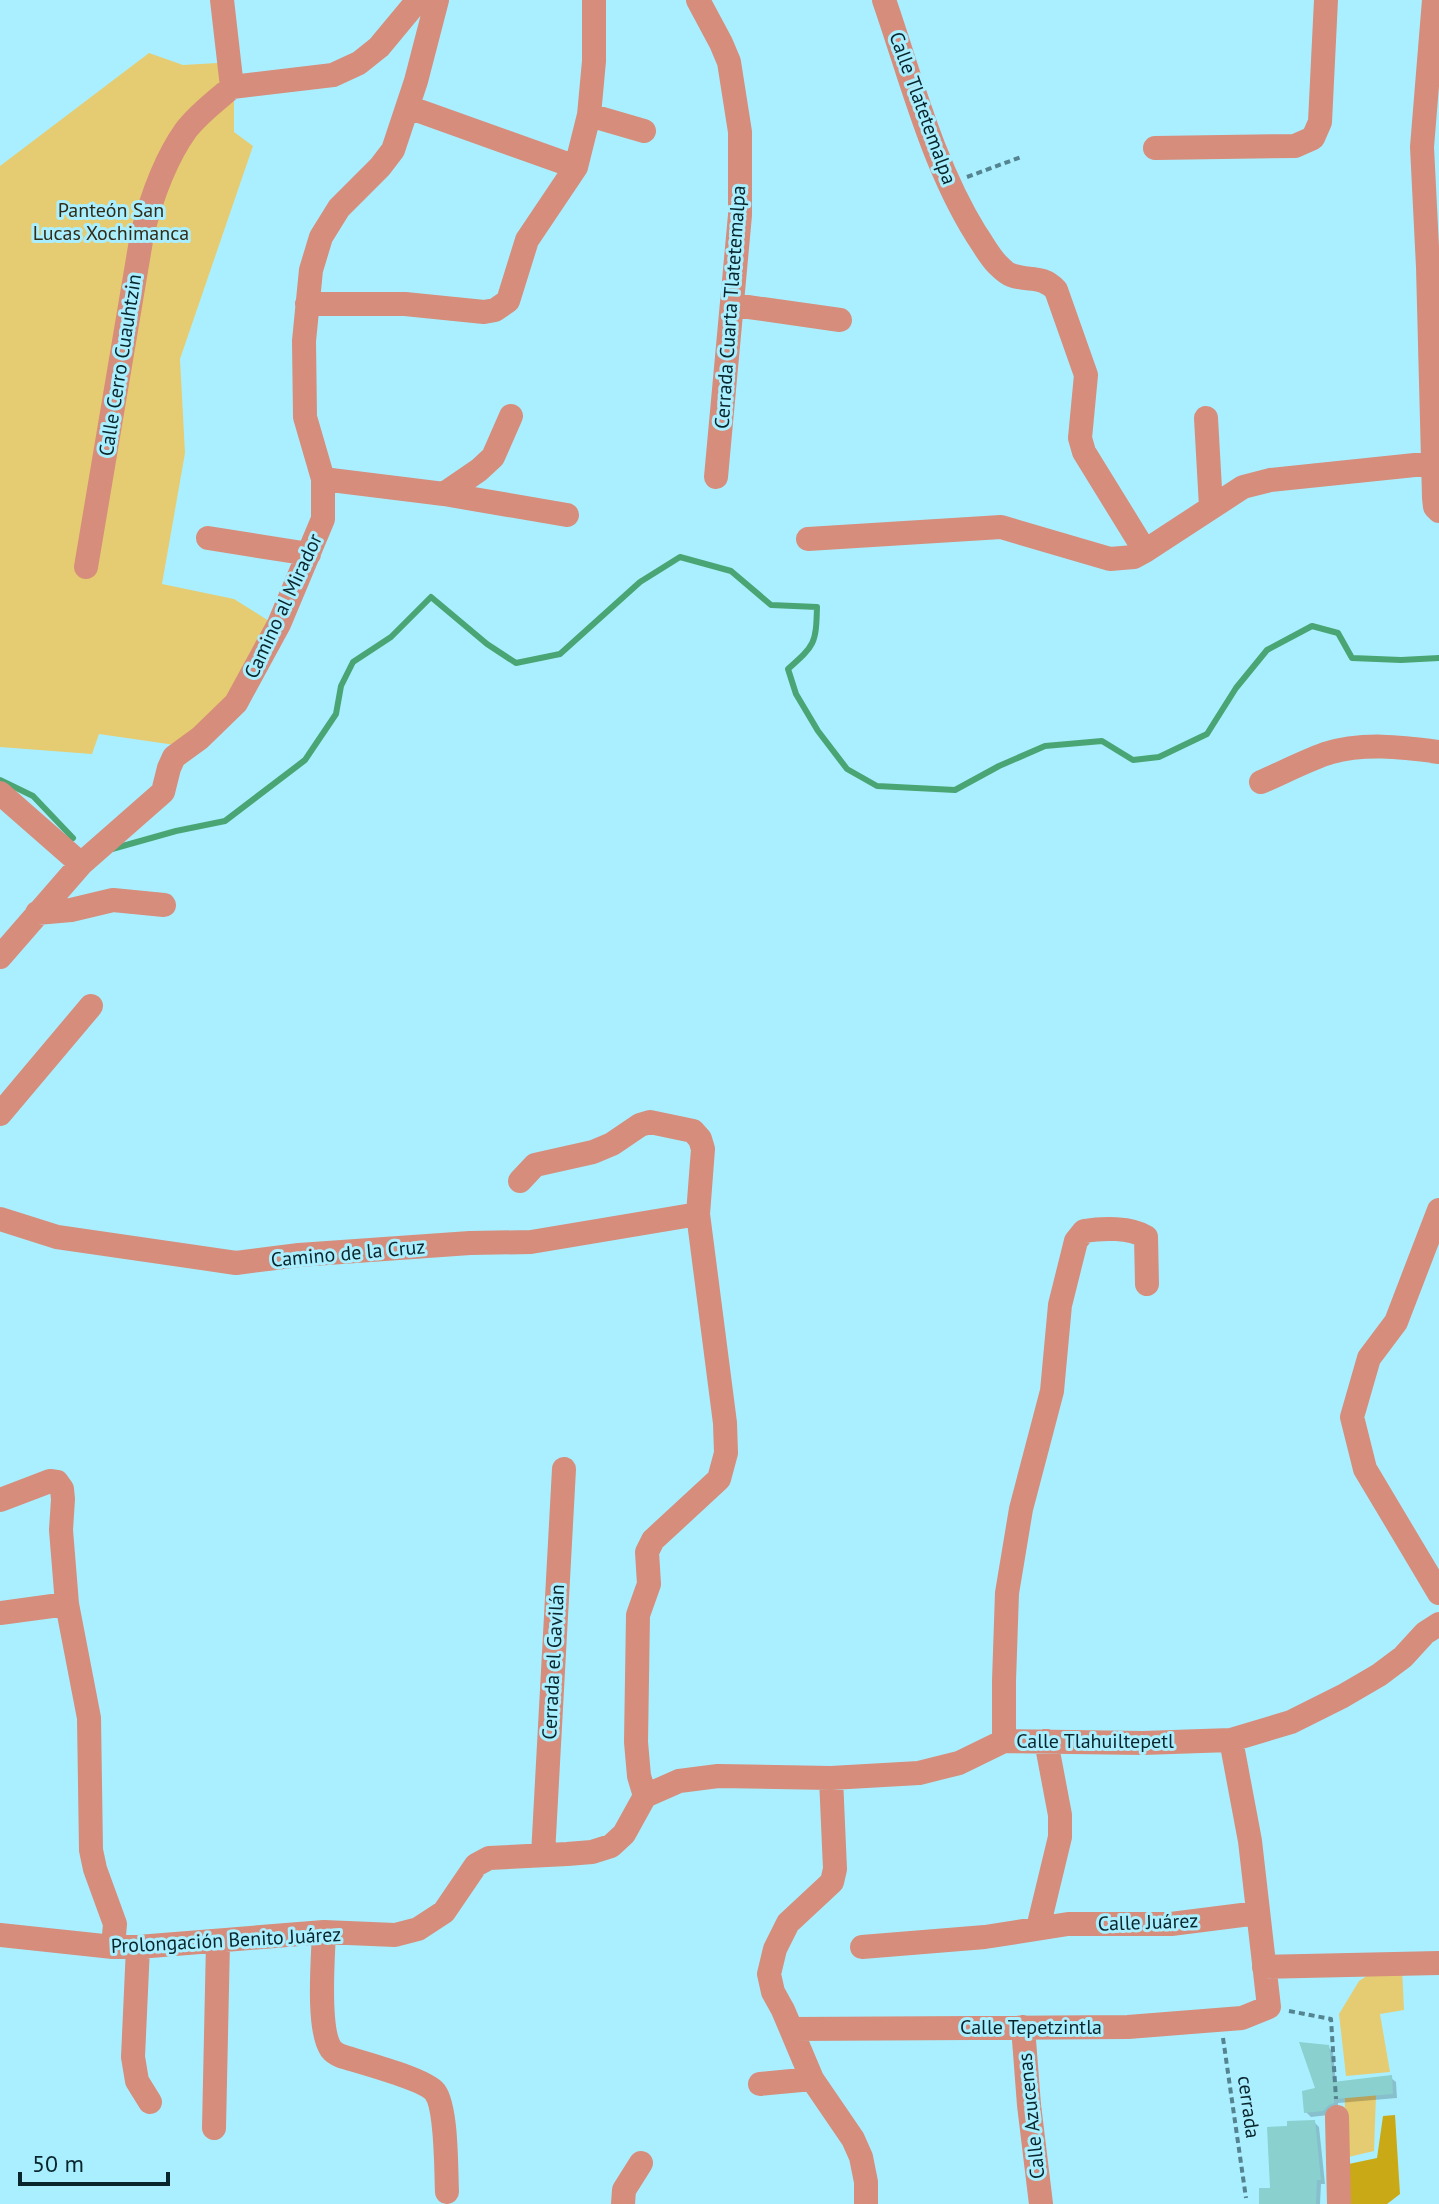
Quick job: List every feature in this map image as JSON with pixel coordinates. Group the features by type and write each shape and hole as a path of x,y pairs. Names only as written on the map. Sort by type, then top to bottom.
{"street":[{"path":"222,0 232,87 333,75 359,63 379,47 418,0"},
{"name":"Camino al Mirador","path":"0,957 81,864 163,792 174,757 219,721 236,703 279,624 323,519 323,479 305,417 304,341 311,270 321,237 339,208 393,150 437,0"},
{"path":"307,304 405,304 484,312 495,310 508,301 527,240 576,167 589,115 594,61 594,0"},
{"name":"Cerrada Cuarta Tlatetemalpa","path":"698,0 729,62 740,132 740,215 734,305 716,477"},
{"name":"Calle Tlatetemalpa","path":"884,0 932,142 970,224 994,262 1010,275 1049,282 1056,290 1086,375 1080,438 1084,452 1145,551"},
{"path":"1155,148 1295,146 1313,138 1320,122 1326,0"},
{"path":"1436,6 1422,147 1432,177 1434,498 1439,511"},
{"name":"Calle Cerro Cuauhtzin","path":"86,567 142,235 152,197 186,130 232,87"},
{"path":"408,107 576,167"},
{"path":"589,115 644,131"},
{"path":"734,305 840,320"},
{"path":"444,494 493,457 511,416"},
{"path":"1206,418 1211,507"},
{"path":"808,539 1001,527 1110,559 1134,557 1243,487 1270,480 1434,463"},
{"path":"323,479 444,494 567,515"},
{"path":"208,538 309,554"},
{"path":"1261,782 1326,754 1354,748 1377,746 1439,752"},
{"path":"0,793 81,864"},
{"path":"37,913 71,910 113,900 164,905"},
{"path":"0,1114 91,1006"},
{"path":"520,1181 535,1165 593,1152 650,1122 693,1131 703,1149 698,1214 725,1423 726,1453 719,1479 653,1540 647,1552 649,1584 638,1615 636,1742 639,1776 645,1796"},
{"path":"1439,1210 1396,1322 1369,1358 1352,1417 1365,1469 1439,1593"},
{"name":"Camino de la Cruz","path":"0,1219 57,1237 236,1263 299,1255 439,1245 531,1242 698,1214"},
{"path":"1004,1741 1007,1593 1021,1509 1052,1391 1060,1305 1076,1241 1084,1231 1096,1228 1139,1233 1146,1237 1147,1284"},
{"name":"Cerrada el Gavilán","path":"543,1855 564,1469"},
{"path":"0,1500 41,1483 57,1482 62,1489 61,1530 67,1604 89,1718 91,1850 115,1924 113,1947"},
{"path":"0,1613 67,1604"},
{"name":"Calle Tlahuiltepetl","path":"645,1796 679,1781 718,1776 831,1778 919,1773 959,1763 1004,1741 1143,1743 1231,1740 1291,1722 1367,1682 1403,1657 1425,1633 1439,1624"},
{"path":"1231,1740 1250,1841 1269,2007"},
{"path":"1038,1928 1060,1837 1060,1815 1046,1741"},
{"path":"831,1778 835,1869 832,1882 788,1923 775,1949 769,1974 773,1992 812,2079 853,2139 861,2157 866,2204"},
{"name":"Prolongación Benito Juárez","path":"0,1935 138,1947 324,1932 395,1935 418,1929 444,1912 476,1865 489,1858 592,1852 611,1846 624,1834 645,1796"},
{"name":"Calle Juárez","path":"862,1947 985,1937 1068,1924 1171,1924 1258,1913"},
{"path":"324,1932 322,2009 332,2052 418,2081 435,2092 442,2119 447,2192"},
{"path":"214,2128 218,1942"},
{"path":"138,1947 133,2057 137,2081 150,2102"},
{"path":"1264,1967 1439,1963"},
{"name":"Calle Tepetzintla","path":"791,2029 1128,2027 1242,2018 1269,2007"},
{"name":"Calle Azucenas","path":"1023,2027 1041,2204"},
{"path":"760,2084 812,2079"},
{"path":"1337,2117 1339,2204"},
{"path":"623,2204 624,2190 641,2163"}],"path":[{"path":"949,183 1021,157"},
{"path":"1269,2007 1331,2019 1337,2117"},
{"name":"cerrada","path":"1220,2020 1246,2198"}],"green space":[{"name":"Panteón San Lucas Xochimanca","path":"149,53 183,65 217,63 234,68 234,132 253,146 180,359 185,453 162,584 234,599 269,621 230,697 175,745 99,734 92,754 0,747 0,166"},
{"path":"1380,1967 1402,1968 1404,2010 1380,2014 1390,2072 1346,2076 1339,2014 1359,1981"},
{"path":"1376,2095 1374,2151 1344,2158 1345,2098"}],"shaded area":[{"path":"1395,2115 1400,2194 1387,2204 1345,2204 1344,2165 1377,2158 1383,2116"}],"building":[{"path":"1299,2042 1329,2045 1333,2082 1392,2075 1393,2094 1334,2099 1334,2103 1323,2111 1304,2113 1302,2091 1315,2088"},
{"path":"1315,2120 1321,2180 1317,2180 1316,2204 1259,2204 1259,2188 1270,2188 1267,2127 1287,2126 1287,2121"}],"waterway":[{"path":"112,849 225,821 305,760 336,714 341,686 353,662 391,637 431,597 487,644 516,663 560,654 640,582 680,557 731,571 771,605 817,607 815,637 804,654 788,669 796,694 818,731 847,769 877,786 955,790 1045,746 1102,741 1133,760 1159,757 1207,734 1236,688 1267,650 1312,626 1338,633 1352,658 1439,658"},
{"path":"0,780 33,796 73,838"}]}
